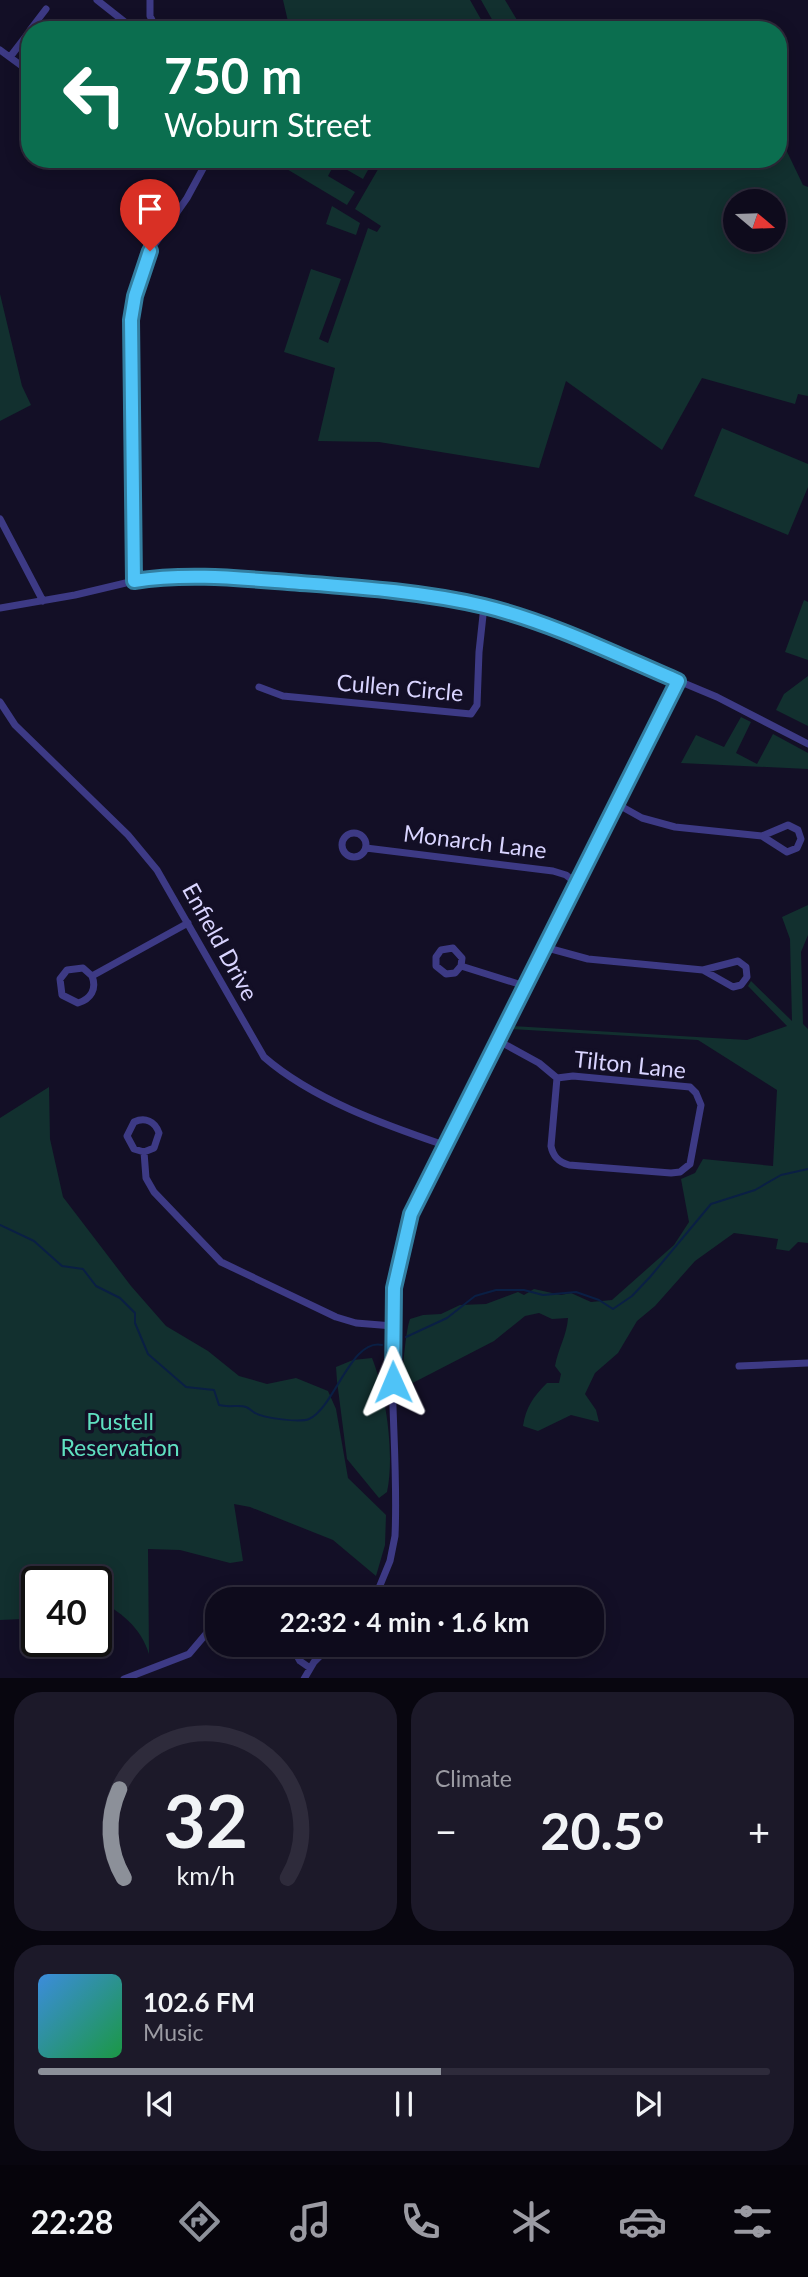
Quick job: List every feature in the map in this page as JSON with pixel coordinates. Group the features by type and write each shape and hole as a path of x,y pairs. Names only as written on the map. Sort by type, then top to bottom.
{"street":[{"path":"97,0 124,21"},
{"path":"150,0 152,21"},
{"path":"37,21 46,9"},
{"path":"10,57 21,42"},
{"path":"0,50 21,65"},
{"path":"134,581 131,348 133,307 150,251 187,198 201,168"},
{"path":"0,519 43,601"},
{"path":"0,608 134,581 180,575 377,589 484,606 535,622 678,681 753,714 808,744"},
{"name":"Cullen Circle","path":"259,687 283,696 471,714 476,709 478,700 479,644 484,606"},
{"path":"379,1587 390,1561 395,1536 394,1288 404,1234 414,1206 678,681"},
{"name":"Enfield Drive","path":"0,702 15,725 142,850 162,878 252,1040 271,1062 355,1112 444,1146"},
{"path":"617,804 642,818 675,827 762,836 786,852 797,848 801,839 798,830 788,825 762,836"},
{"name":"Monarch Lane","path":"366,848 553,871 576,883"},
{"path":"92,976 188,923"},
{"path":"544,947 589,959 703,970 735,961 744,965 748,974 743,984 733,987 703,970"},
{"path":"461,966 525,986"},
{"path":"83,968 92,976 94,987 89,998 78,1003 62,995 60,979 67,970 83,968"},
{"name":"Tilton Lane","path":"497,1040 540,1063 557,1078 573,1076 690,1087 701,1105 690,1164 680,1172 671,1173 560,1162 551,1146 557,1078"},
{"path":"144,1119 154,1124 159,1133 154,1148 144,1152 130,1146 127,1136 134,1122 144,1119"},
{"path":"144,1152 146,1178 154,1192 221,1262 336,1317 364,1324 393,1326"},
{"path":"739,1366 808,1363"},
{"path":"124,1678 189,1654 205,1635"},
{"path":"298,1657 310,1668"},
{"path":"304,1678 320,1657"}],"green space":[{"path":"283,0 470,0 482,21 424,20 288,21"},
{"path":"481,0 505,0 518,21 493,21"},
{"path":"787,152 803,185 808,187 808,396 798,394 795,404 702,378 662,450 566,381 539,468 379,442 318,441 335,368 284,352 311,269 341,279 319,339 328,343 368,228 377,232 381,226 355,209 379,168 787,168"},
{"path":"285,168 332,168 328,176 355,192 347,205"},
{"path":"344,168 369,168 363,179"},
{"path":"332,206 360,223 356,235 326,224"},
{"path":"0,294 22,386 31,405 0,421"},
{"path":"722,428 808,464 808,487 788,535 694,496"},
{"path":"804,600 808,602 808,660 785,652"},
{"path":"808,676 808,726 776,710 784,694"},
{"path":"741,717 751,722 736,753 757,764 773,734 808,753 808,769 681,763 696,735 724,747"},
{"path":"808,905 808,935 801,952 803,1024 808,1029 808,1243 798,1242 789,1251 776,1249 778,1239 734,1233 695,1261 655,1306 637,1321 618,1353 595,1373 585,1394 596,1410 599,1422 571,1415 538,1431 523,1426 528,1408 538,1393 547,1383 559,1383 561,1374 555,1366 568,1318 552,1319 539,1313 525,1316 494,1341 403,1388 404,1354 410,1319 441,1314 460,1305 486,1304 518,1292 524,1295 534,1289 561,1295 571,1293 591,1302 612,1300 674,1245 689,1222 681,1179 695,1173 703,1159 773,1166 777,1090 698,1040 511,1029 512,1026 747,1040 787,1026 748,986 751,981 792,1021 790,939 782,917"},
{"name":"Pustell Reservation","path":"49,1087 50,1139 63,1197 131,1286 166,1326 208,1351 239,1376 267,1384 296,1378 328,1391 336,1409 348,1478 386,1515 385,1545 376,1576 333,1540 250,1507 234,1504 243,1561 230,1563 180,1550 148,1549 149,1654 135,1628 112,1608 112,1566 21,1566 21,1619 0,1620 0,1118"},
{"path":"372,1358 385,1406 390,1460 387,1492 379,1498 347,1459 336,1367 353,1360"}],"waterway":[{"path":"406,1337 447,1318 475,1296 496,1290 524,1290 543,1295 576,1292 599,1300 613,1309 632,1296 650,1277 711,1204 755,1190 781,1175 808,1169"},
{"path":"0,1225 34,1241 62,1266 83,1269 96,1286 120,1298 135,1313 135,1323 148,1354 186,1387 214,1390 219,1405 243,1406 260,1415 274,1418 309,1419 327,1401 361,1352 371,1346 382,1345"}],"route":[{"path":"150,251 135,296 131,320 134,581 180,575 229,577 377,589 470,603 535,622 678,681 411,1214 404,1234 394,1288 393,1382"}]}
